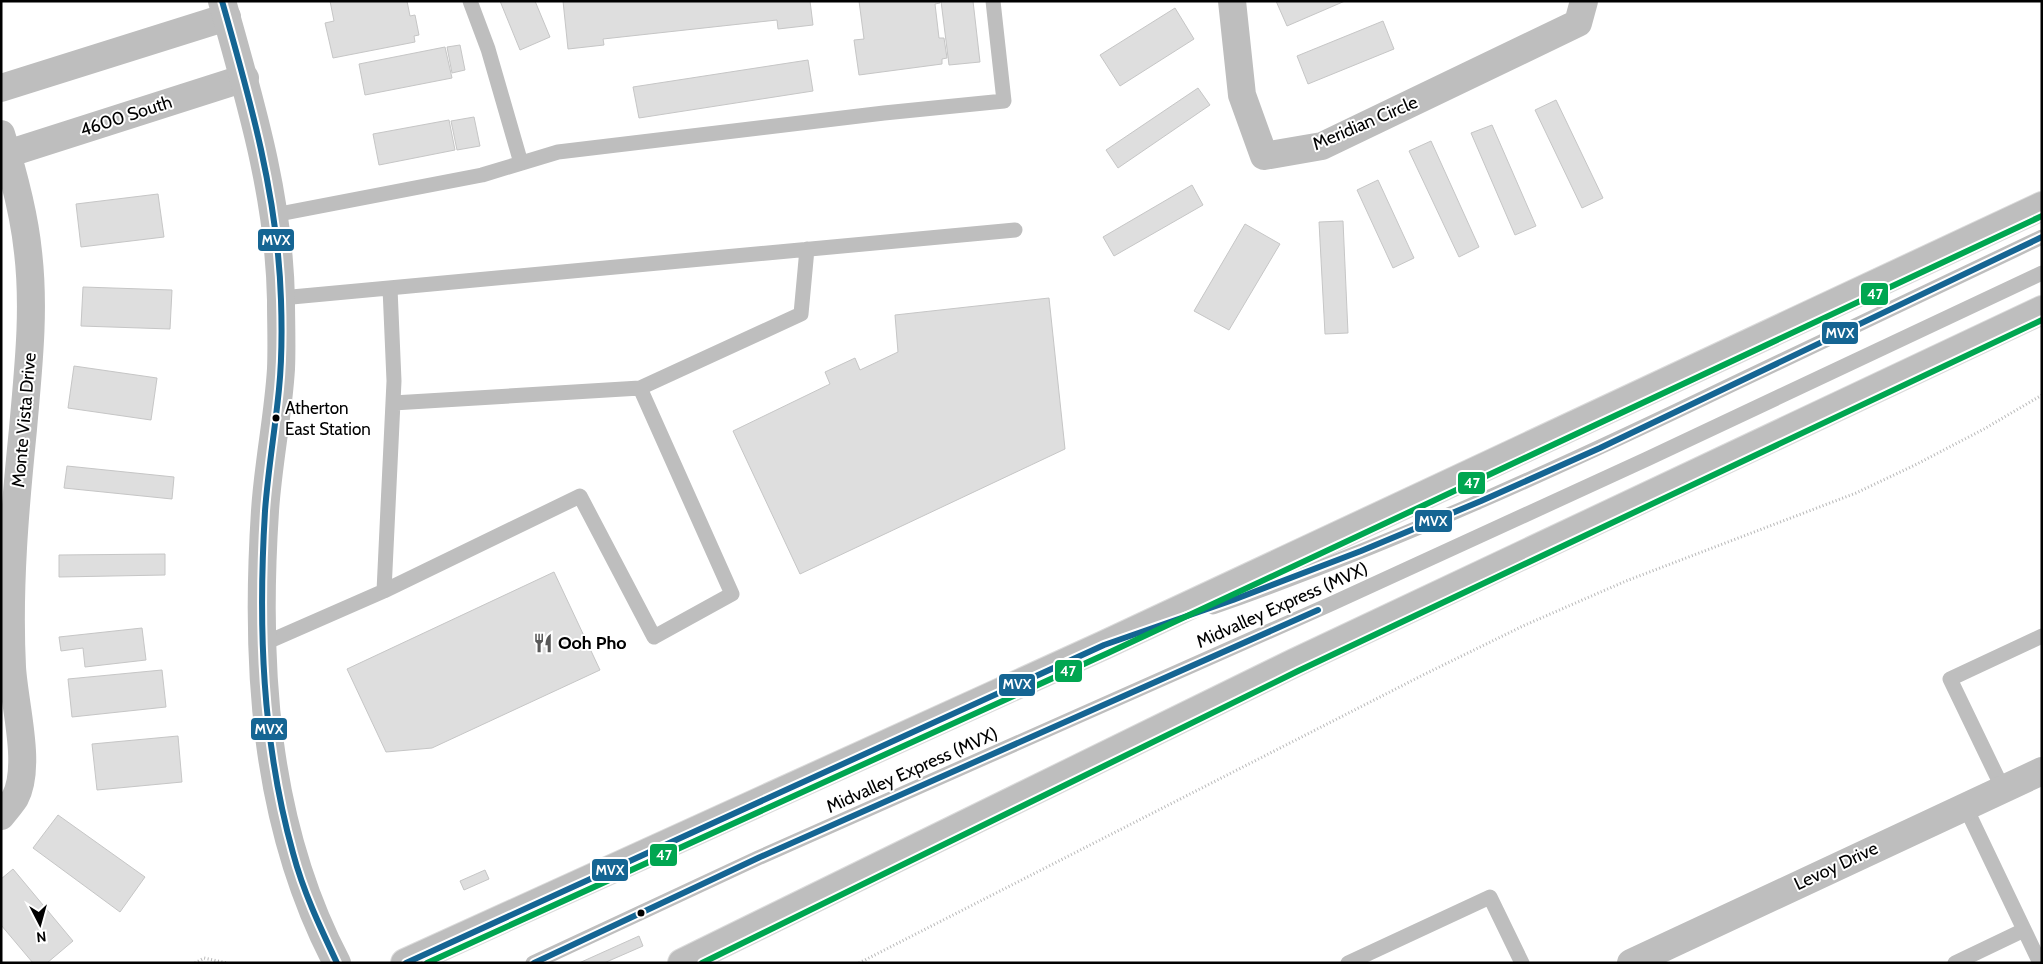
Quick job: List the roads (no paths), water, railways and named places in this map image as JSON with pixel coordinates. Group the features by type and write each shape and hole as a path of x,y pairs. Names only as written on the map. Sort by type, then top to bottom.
{"main road":[{"name":"Meridian Circle","path":"1232,1 1242,96 1264,156 1322,146 1581,12"},
{"path":"1,88 225,9 262,146 274,215 281,298 281,370 265,510 262,584 266,708 280,805 291,850 319,928 337,963"},
{"name":"4600 South","path":"4,144 245,78"},
{"name":"Monte Vista Drive","path":"4,144 20,204 28,252 31,338 12,440 12,668 22,776 8,807"},
{"path":"405,963 1104,645 2042,206"},
{"path":"682,963 1390,617 2042,310"},
{"name":"Levoy Drive","path":"1631,963 2042,771"}],"lane":[{"path":"470,1 488,49 521,163"},
{"path":"274,215 482,175 558,152 1004,101 993,1"},
{"path":"281,298 1015,230"},
{"name":"Midvalley Express (MVX)","path":"1104,645 1242,597 1361,551 1481,501 1600,448 2042,237"},
{"path":"393,402 640,388 801,314 807,249"},
{"name":"Midvalley Express (MVX)","path":"533,963 758,858 1333,603 2042,273"},
{"path":"384,591 394,381 390,288"},
{"path":"263,644 384,591 580,496 654,637 732,594 640,388"},
{"path":"2003,789 1950,679 2042,636"},
{"path":"1965,806 2040,963"},
{"path":"1348,963 1490,897 1522,963"},
{"path":"1955,963 2024,930"}],"place":[{"name":"Atherton East Station","path":"276,418"},
{"name":"Ooh Pho","path":"543,643"}]}
